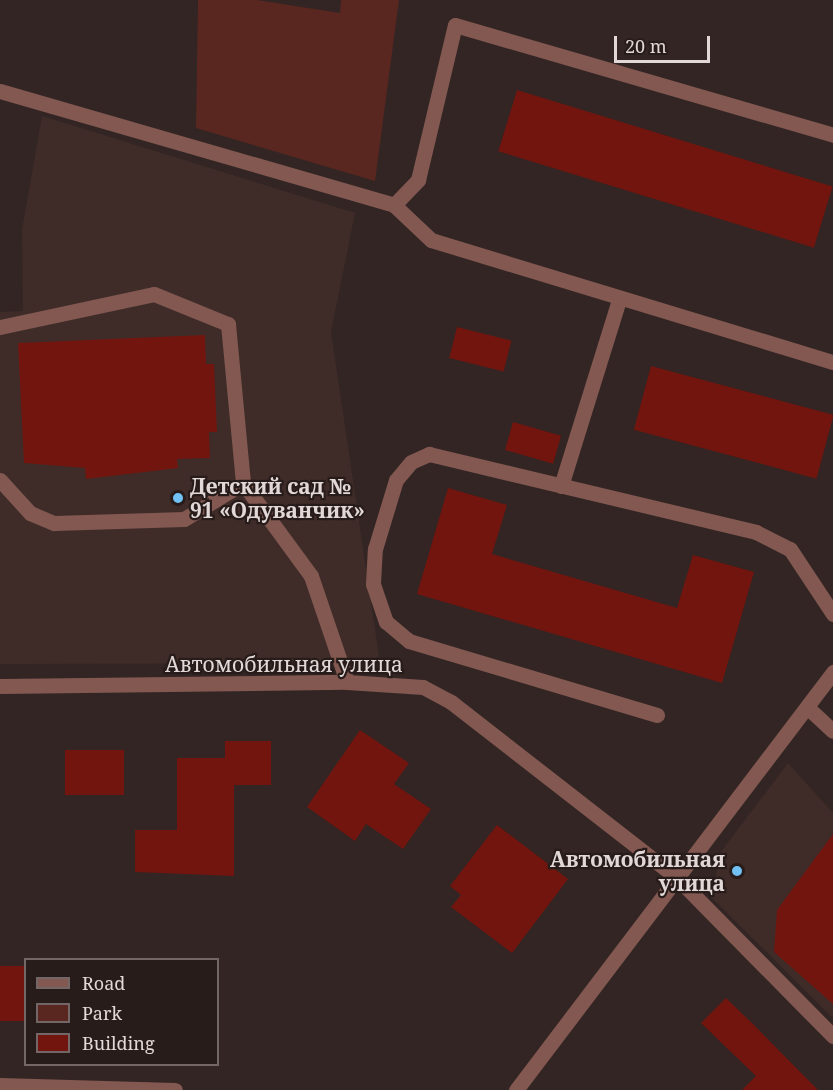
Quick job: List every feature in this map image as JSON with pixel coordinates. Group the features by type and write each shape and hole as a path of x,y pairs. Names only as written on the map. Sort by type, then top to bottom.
{"street":[{"path":"394,205 418,180 455,25 833,135"},
{"path":"0,91 394,205 431,240 619,300 833,362"},
{"path":"0,327 154,294 228,324 243,483 311,576 347,682"},
{"path":"561,486 619,300"},
{"path":"657,715 409,640 386,622 373,584 375,549 396,480 411,462 429,454 756,532 790,549 833,614"},
{"path":"0,480 30,513 54,523 184,519 243,483"},
{"path":"516,1090 833,672"},
{"name":"Автомобильная улица","path":"0,686 347,682 423,687 451,702 678,879 833,1036"},
{"path":"807,707 833,731"},
{"path":"0,1085 175,1090"}],"shaded area":[{"name":"Детский сад № 91 «Одуванчик»","path":"42,116 355,213 331,332 380,663 0,664 0,312 23,311 22,230"},
{"path":"788,763 833,813 833,1018 712,898 720,853"}],"green space":[{"path":"198,0 257,0 340,13 341,0 399,0 375,181 196,128"}],"building":[{"path":"517,90 833,186 814,248 498,151"},
{"path":"457,327 511,341 504,372 449,358"},
{"path":"205,335 206,364 214,364 217,432 209,432 210,458 177,459 178,468 86,479 85,468 24,463 18,343"},
{"path":"651,366 833,415 816,479 634,430"},
{"path":"513,422 561,436 553,464 505,450"},
{"path":"448,488 507,505 492,554 677,608 693,555 754,572 722,683 417,594"},
{"path":"360,730 409,763 394,784 431,809 403,849 366,824 355,841 307,807"},
{"path":"225,741 271,741 271,785 234,785 234,876 135,872 135,830 177,830 177,758 225,758"},
{"path":"65,750 124,750 124,795 65,795"},
{"path":"497,825 568,879 512,953 451,907 461,895 450,886"},
{"path":"833,834 833,1004 774,952 777,910"},
{"path":"0,966 24,966 24,1021 0,1021"},
{"path":"726,998 818,1090 742,1090 756,1076 701,1023"}],"place":[{"name":"Детский сад № 91 «Одуванчик»","path":"178,498"},
{"name":"Автомобильная улица","path":"737,871"}]}
